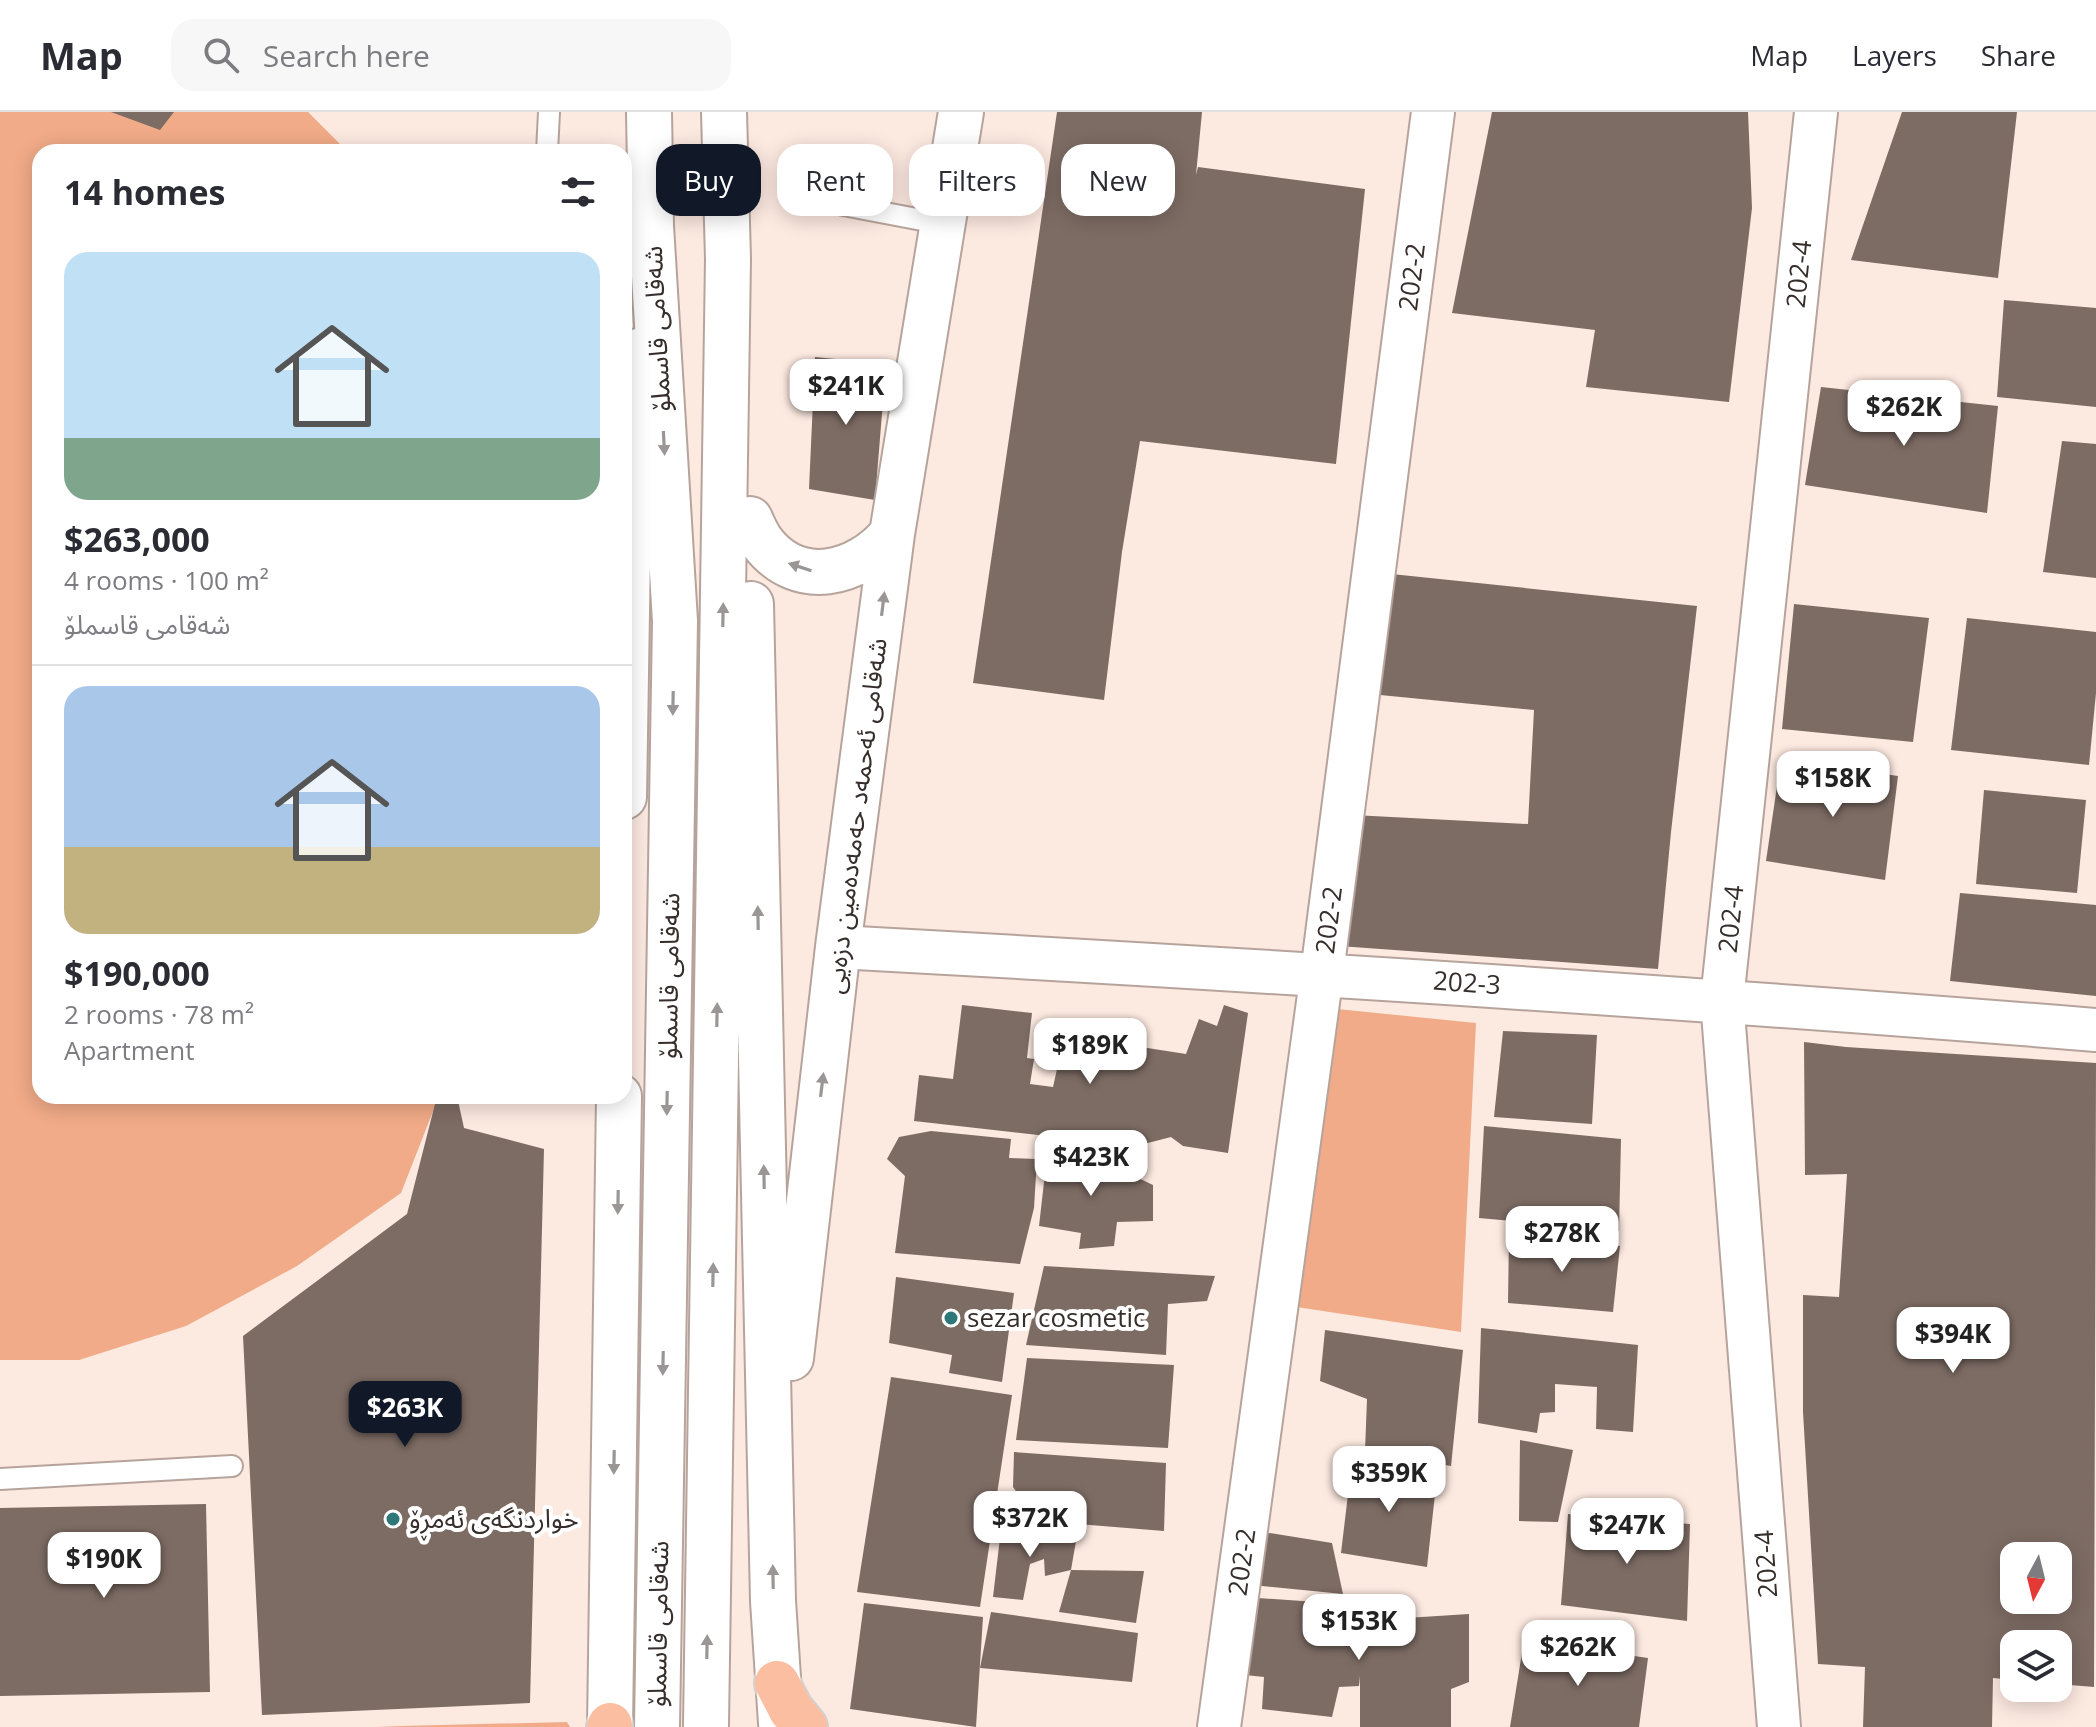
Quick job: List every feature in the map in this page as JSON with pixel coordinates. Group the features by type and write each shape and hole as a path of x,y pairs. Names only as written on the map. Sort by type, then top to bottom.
{"highway":[{"path":"777,1683 791,1710 805,1727"}],"main road":[{"name":"شەقامی قاسملۆ","path":"649,112 651,226 675,621 657,1727"},
{"name":"شەقامی قاسملۆ","path":"706,1725 728,259 724,112"},
{"name":"شەقامی ئەحمەد حەمەدەمین دزەیی","path":"772,1524 838,947 892,534 961,112"},
{"name":"شەقامی قاسملۆ","path":"632,408 651,226"},
{"name":"شەقامی قاسملۆ","path":"728,259 750,519 772,1524 777,1683 782,1727"},
{"path":"750,519 762,542 771,551 781,560 804,570 830,572 856,566 877,552 892,534"},
{"name":"شەقامی قاسملۆ","path":"610,1726 619,1104"}],"street":[{"name":"202-2","path":"1219,1727 1322,973 1433,112"},
{"name":"202-4","path":"1779,1727 1722,1000 1816,112"},
{"name":"202-3","path":"838,947 1322,973 1722,1000 2096,1030"}],"lane":[{"path":"547,144 549,112"},
{"path":"893,214 943,224"},
{"path":"0,1479 232,1466"}],"shaded area":[{"path":"0,112 308,112 340,144 32,144 32,1104 436,1104 401,1193 297,1266 186,1326 79,1360 0,1360"},
{"path":"1327,1008 1476,1023 1461,1332 1277,1304"},
{"path":"567,1722 570,1727 377,1727 401,1726"}],"building":[{"path":"111,112 174,112 160,130"},
{"path":"1057,112 1202,112 1196,175 1198,167 1365,189 1336,464 1140,441 1122,552 1104,700 973,683 1042,216 1045,216 1045,194"},
{"path":"1492,112 1748,112 1752,208 1729,402 1586,387 1595,330 1452,313"},
{"path":"1902,112 2017,112 1998,278 1851,260"},
{"path":"2004,300 2096,308 2096,407 1997,397"},
{"path":"815,357 886,364 875,500 809,489"},
{"path":"1821,387 1998,406 1987,513 1805,485"},
{"path":"2062,441 2096,444 2096,578 2043,572"},
{"path":"1382,573 1697,606 1658,969 1339,946 1353,815 1528,824 1534,710 1370,694"},
{"path":"1794,604 1929,618 1913,742 1782,729"},
{"path":"1967,618 2096,632 2096,693 2089,765 1951,750"},
{"path":"1781,759 1898,776 1885,880 1766,861"},
{"path":"1984,790 2086,800 2077,893 1976,884"},
{"path":"1960,893 2096,905 2096,996 1950,981"},
{"path":"962,1005 1032,1013 1027,1058 1034,1059 1030,1084 1053,1087 1063,1042 1088,1045 1087,1063 1133,1065 1141,1047 1186,1054 1199,1019 1217,1026 1224,1005 1248,1013 1228,1153 1183,1146 1171,1137 1144,1144 914,1121 919,1075 953,1079"},
{"path":"1503,1031 1597,1035 1592,1124 1494,1117"},
{"path":"1804,1042 2096,1063 2094,1687 2072,1685 2072,1630 2000,1630 2000,1679 1993,1678 1992,1727 1863,1727 1865,1667 1818,1664 1803,1412 1803,1295 1839,1297 1847,1174 1805,1175"},
{"name":"خواردنگەی ئەمڕۆ","path":"435,1104 459,1104 464,1128 544,1149 530,1703 262,1715 243,1336 407,1214"},
{"path":"1484,1126 1621,1139 1619,1231 1479,1218"},
{"path":"931,1131 1011,1139 1009,1158 1037,1159 1034,1208 1020,1264 895,1253 905,1176 887,1159 899,1137"},
{"path":"1048,1147 1086,1149 1087,1164 1113,1166 1153,1185 1153,1221 1117,1222 1114,1246 1079,1249 1081,1233 1039,1226"},
{"path":"1509,1236 1620,1246 1613,1312 1508,1303"},
{"path":"1044,1266 1215,1276 1207,1301 1168,1304 1166,1355 1026,1345"},
{"name":"sezar cosmetic","path":"896,1277 1014,1293 1002,1382 949,1373 952,1355 889,1343"},
{"path":"1481,1328 1638,1345 1633,1432 1596,1429 1597,1387 1555,1384 1555,1412 1540,1413 1537,1433 1478,1423"},
{"path":"1325,1330 1463,1350 1451,1466 1365,1451 1367,1399 1320,1381"},
{"path":"1027,1358 1174,1365 1168,1448 1016,1440"},
{"path":"891,1377 1012,1395 980,1607 857,1592"},
{"path":"1520,1440 1573,1450 1558,1522 1519,1521"},
{"path":"1014,1452 1166,1463 1164,1531 1053,1522 1031,1513 1013,1487"},
{"path":"1352,1461 1437,1476 1427,1567 1341,1553"},
{"path":"206,1504 210,1692 0,1696 0,1508"},
{"path":"1568,1514 1690,1524 1687,1621 1561,1605"},
{"path":"1001,1529 1077,1535 1071,1570 1045,1576 1044,1559 1030,1564 1023,1600 993,1597"},
{"path":"1257,1531 1332,1543 1343,1594 1252,1585"},
{"path":"1071,1570 1144,1571 1136,1623 1059,1612"},
{"path":"1258,1598 1360,1605 1359,1621 1469,1614 1469,1682 1451,1689 1451,1727 1360,1727 1360,1676 1359,1686 1339,1687 1332,1717 1262,1709 1264,1677 1245,1675"},
{"path":"864,1603 983,1617 976,1727 850,1709"},
{"path":"991,1612 1138,1633 1132,1682 980,1668"},
{"path":"1524,1640 1648,1658 1639,1727 1510,1727"}],"place":[{"name":"sezar cosmetic","path":"951,1318"},
{"name":"خواردنگەی ئەمڕۆ","path":"393,1519"}]}
